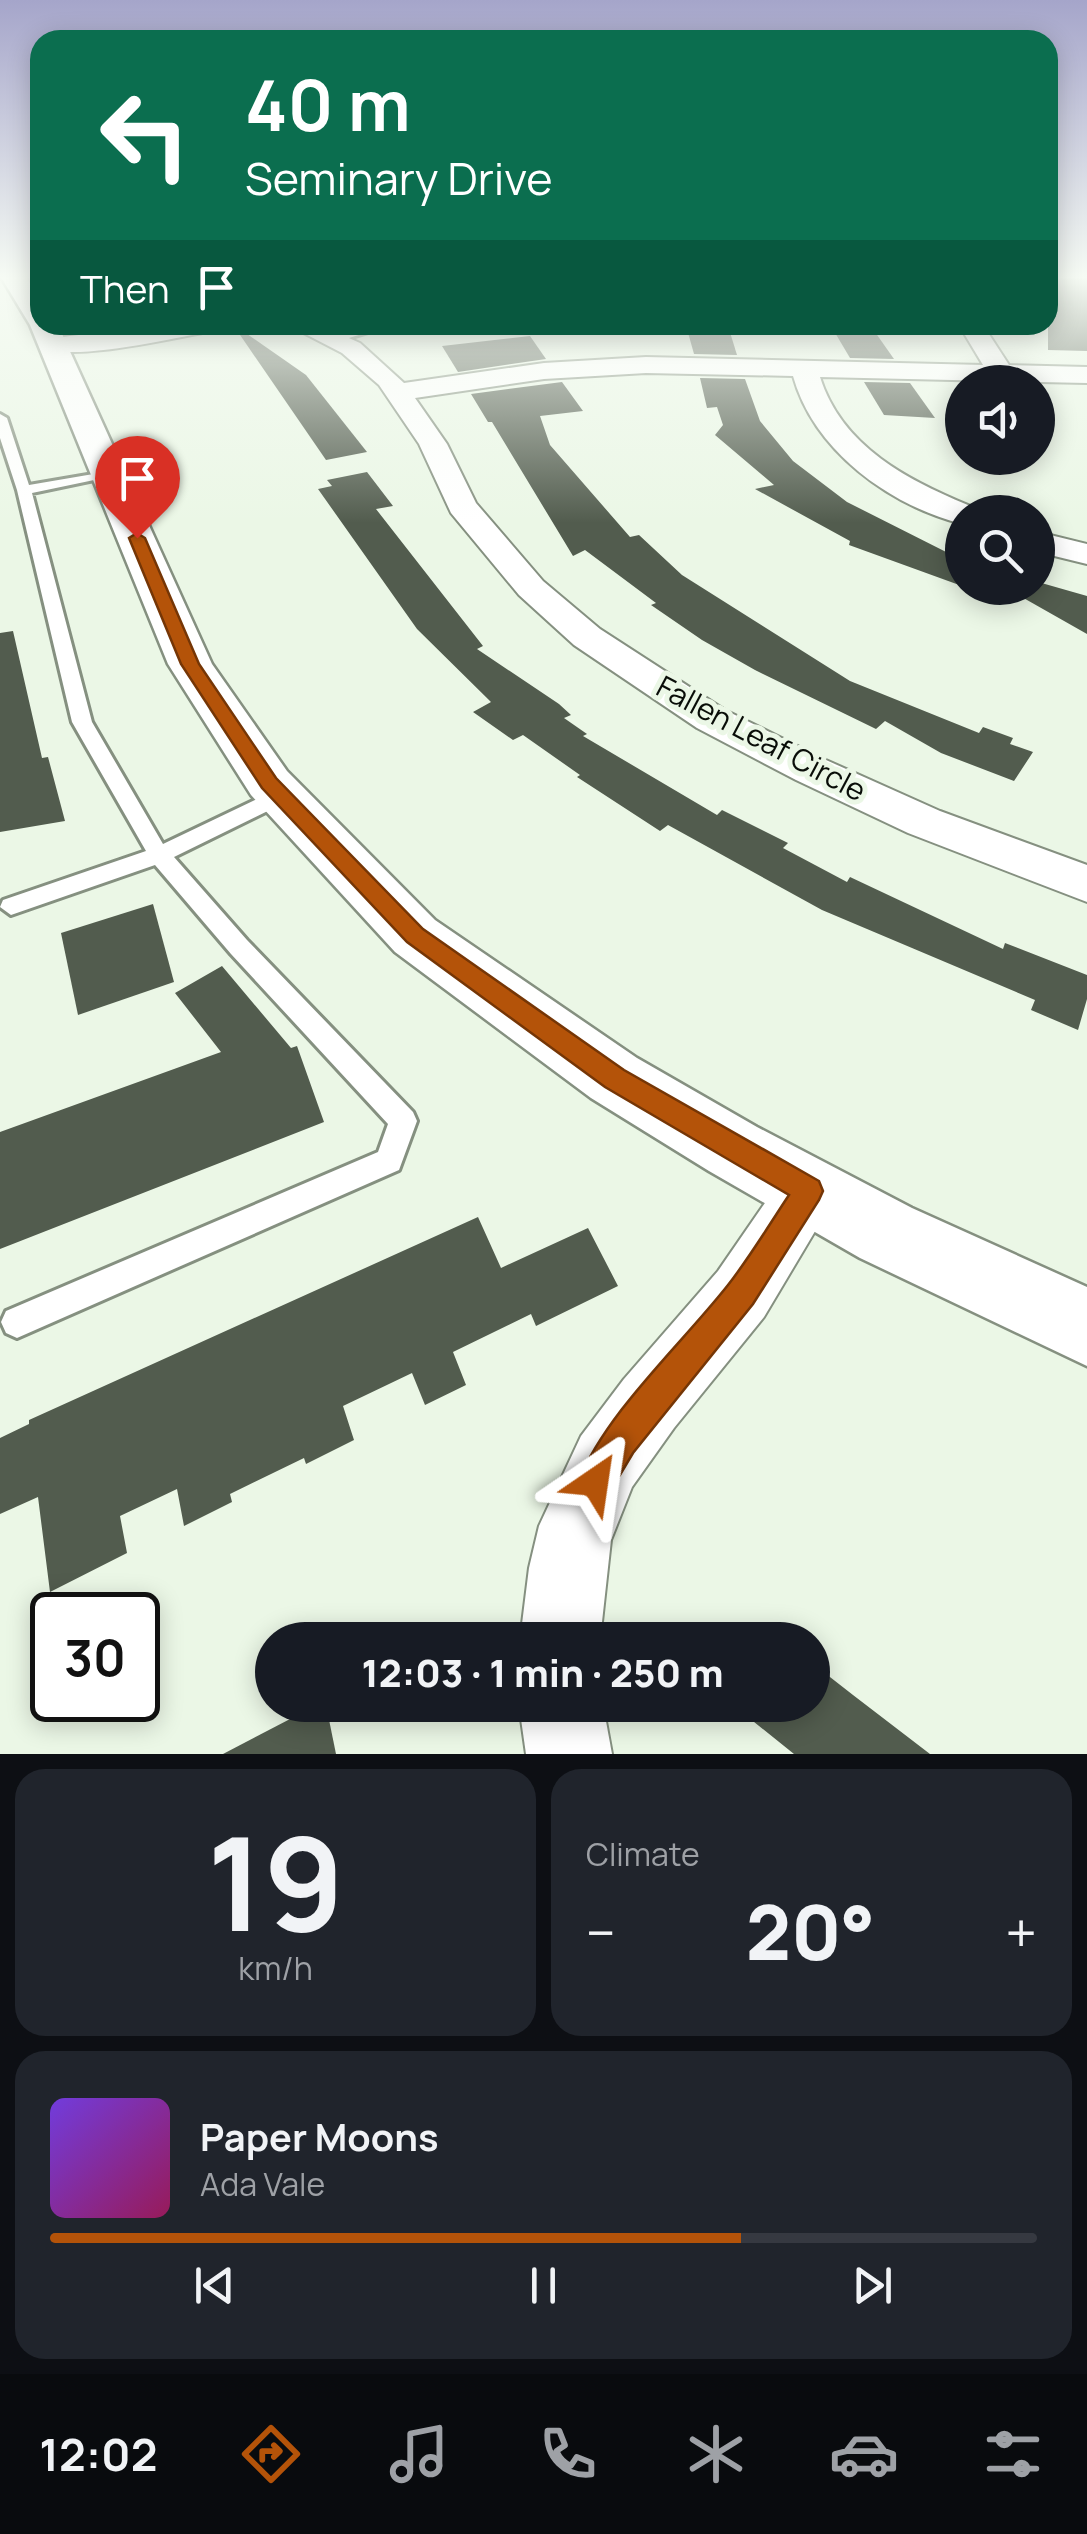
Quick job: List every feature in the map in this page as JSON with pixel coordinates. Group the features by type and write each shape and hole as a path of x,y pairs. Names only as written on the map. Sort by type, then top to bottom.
{"main road":[{"path":"59,359 190,664 280,796 415,936 614,1078 808,1191 886,1233 1087,1327"}],"street":[{"name":"Fallen Leaf Circle","path":"357,359 398,392 434,444 462,506 531,588 587,637 711,718 811,770 924,822 1087,884"},
{"path":"398,392 594,368 700,364 945,372"},
{"path":"804,368 814,406 850,450 945,506"},
{"path":"1055,374 1087,375"},
{"path":"1055,546 1087,554"},
{"path":"561,1622 577,1525 595,1482 620,1441 742,1293 808,1191"},
{"path":"564,1722 569,1754"}],"lane":[{"path":"0,418 24,490 82,722 159,854 239,947 404,1121 389,1161 17,1322"},
{"path":"24,490 111,475"},
{"path":"11,906 159,854 280,796"}],"building":[{"path":"256,359 283,359 306,375 367,452 326,460"},
{"path":"450,359 546,359 458,372"},
{"path":"700,378 745,379 760,421 793,461 847,502 945,551 945,580 849,545 850,541 755,489 774,485 715,435 723,425 717,407 707,408"},
{"path":"562,382 583,411 540,416 550,445 630,537 639,535 682,575 850,681 979,733 983,727 1013,738 1010,744 1033,752 1014,781 941,753 885,721 876,729 755,670 651,605 656,603 585,550 573,556 471,394"},
{"path":"864,382 910,383 935,418 884,415"},
{"path":"367,472 393,506 376,509 483,646 477,649 559,704 571,715 564,718 587,734 583,736 717,815 722,810 788,843 783,848 847,882 850,877 1003,949 1005,943 1087,975 1087,999 1078,1030 1031,1010 1035,1000 822,910 668,825 660,831 577,777 580,775 523,735 513,740 473,712 491,702 417,629 318,489 332,486 327,480"},
{"path":"1055,587 1087,596 1087,634 1036,605 1055,605"},
{"path":"13,631 42,758 48,757 65,821 0,832 0,633"},
{"path":"153,904 174,982 78,1015 61,933"},
{"path":"222,966 291,1048 297,1046 324,1122 0,1249 0,1132 221,1052 175,993"},
{"path":"478,1217 501,1268 588,1228 618,1286 536,1326 531,1314 453,1352 466,1385 425,1405 412,1373 343,1406 354,1440 306,1464 304,1458 230,1494 232,1502 184,1526 177,1489 120,1516 127,1553 50,1592 38,1497 0,1514 0,1438 29,1424 29,1420"},
{"path":"830,1677 930,1754 794,1754 754,1722 830,1722"},
{"path":"284,1722 329,1722 336,1754 223,1754"}],"route":[{"path":"137,538 190,664 269,783 338,860 415,936 614,1078 808,1191 742,1293 620,1441 595,1482"}]}
